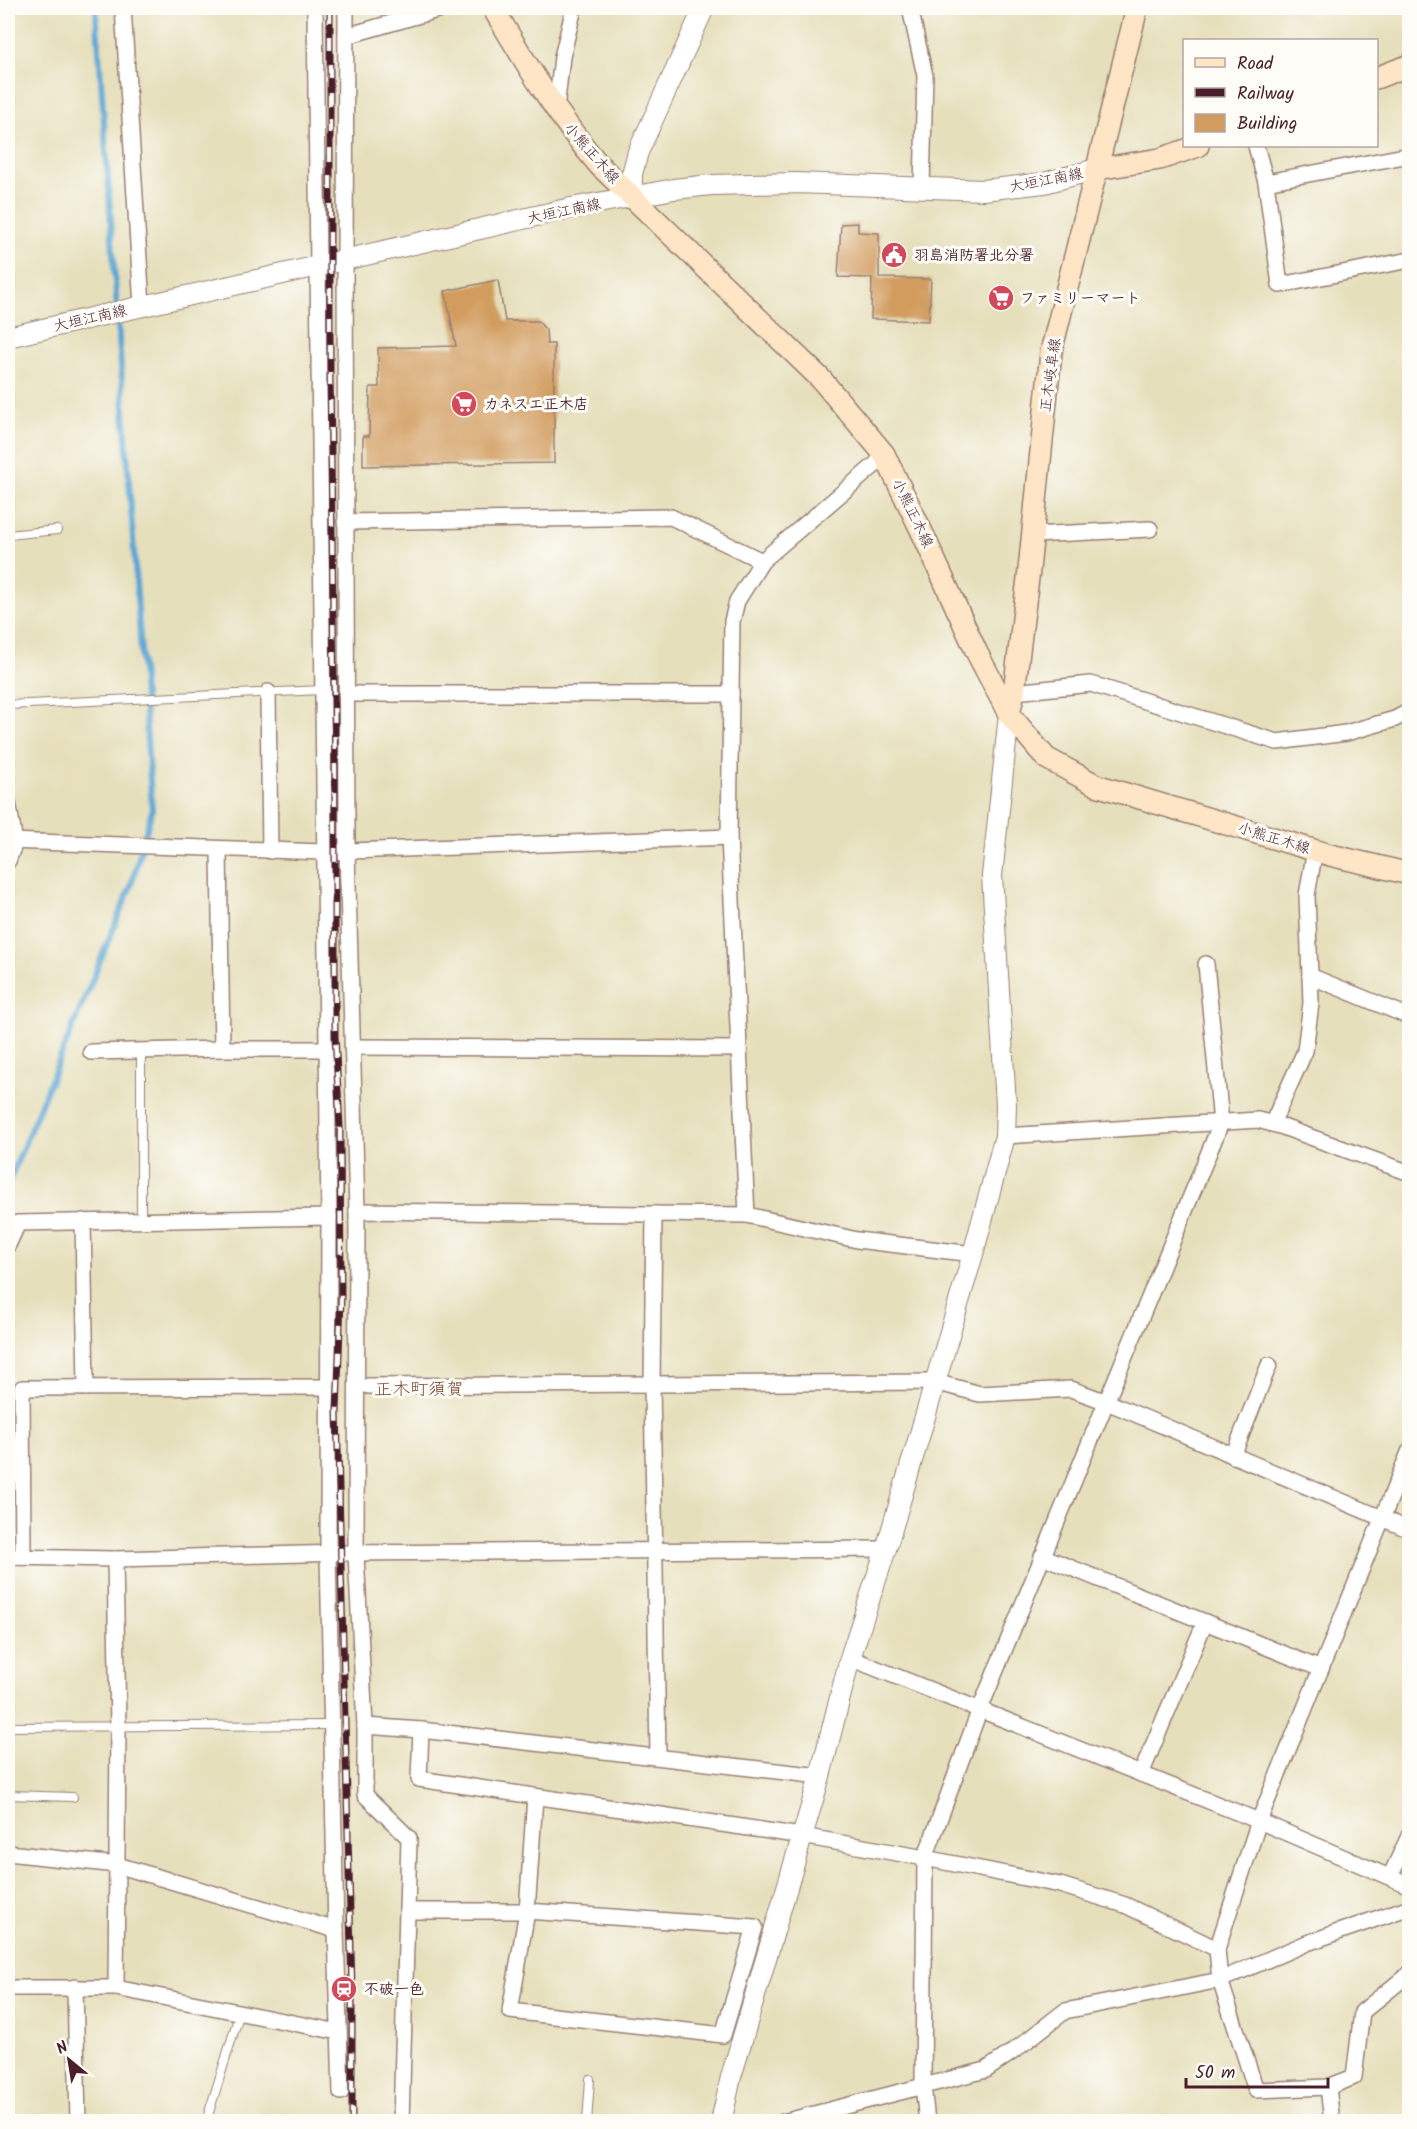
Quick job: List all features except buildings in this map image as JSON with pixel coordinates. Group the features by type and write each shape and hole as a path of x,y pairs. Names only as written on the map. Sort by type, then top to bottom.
{"main road":[{"name":"小熊正木線","path":"493,8 582,146 820,378 884,454 977,653 1009,714 1046,758 1096,785 1315,850 1410,874"},
{"name":"正木岐阜線","path":"1009,714 1014,692 1033,535 1051,352 1137,8"},
{"path":"1378,78 1410,65"},
{"name":"大垣江南線","path":"1097,170 1160,159 1195,147"}],"street":[{"path":"123,8 142,306"},
{"path":"315,8 320,265 323,852 329,1217 328,1554 341,2092"},
{"path":"346,8 347,851 357,1211 356,1554 365,1726 365,1795 409,1838 401,2121"},
{"path":"346,36 444,8"},
{"path":"556,109 562,57 574,8"},
{"path":"632,197 632,174 638,152 704,8"},
{"path":"909,8 925,76 922,187"},
{"path":"1256,147 1266,183 1280,285 1410,260"},
{"path":"1266,183 1410,155"},
{"name":"大垣江南線","path":"8,337 571,208 632,197 711,185 796,183 984,190 1044,183 1097,170"},
{"path":"747,1215 729,837 732,621 737,602 762,561 876,464 884,454"},
{"path":"345,522 671,517 762,561"},
{"path":"1033,535 1150,529"},
{"path":"1014,692 1091,684 1277,742 1346,733 1395,719 1410,711"},
{"path":"268,692 270,851"},
{"path":"346,694 731,694"},
{"path":"721,2121 731,2077 820,1776 850,1658 886,1549 973,1254 1005,1136 992,876 1009,714"},
{"path":"8,802 11,842 8,861"},
{"path":"11,842 323,852 729,837"},
{"path":"219,850 222,1049"},
{"path":"1272,1124 1305,1051 1311,1004 1307,895 1315,850"},
{"path":"927,2121 924,2085 925,1858 980,1709 1221,1123 1206,963"},
{"path":"1310,976 1410,1017"},
{"path":"352,1047 739,1048"},
{"path":"91,1052 326,1049"},
{"path":"1005,1136 1258,1120 1410,1173"},
{"path":"357,1211 747,1215 857,1240 973,1254"},
{"path":"654,1214 652,1383 658,1757"},
{"path":"8,1245 18,1223 329,1217"},
{"path":"83,1221 86,1388"},
{"path":"1233,1456 1269,1365"},
{"path":"368,1386 935,1382 980,1394 1071,1389 1107,1402 1410,1530"},
{"path":"330,1387 15,1388 15,1557 114,1559 328,1554 886,1549"},
{"path":"1410,1450 1259,1821 1217,1949 1220,1980 1256,2090 1328,2087 1354,2077 1362,2012 1410,1973"},
{"path":"1042,1556 1321,1669"},
{"path":"114,1559 118,1727 116,1988"},
{"path":"1142,1774 1205,1622"},
{"path":"850,1658 1259,1821 1410,1886"},
{"path":"365,1726 421,1730 820,1776"},
{"path":"421,1730 419,1779 802,1836 1060,1885 1125,1905 1217,1949"},
{"path":"407,1911 527,1911 755,1927 723,2035 510,2011 527,1911 535,1797"},
{"path":"1390,1877 1410,1834"},
{"path":"8,1853 117,1864 336,1930"},
{"path":"783,2121 986,2070 1016,2050 1065,2011 1220,1980 1307,1943 1410,1907"},
{"path":"75,1987 78,2121"},
{"path":"8,1988 116,1988 339,2032"},
{"path":"1328,2087 1332,2121"}],"lane":[{"path":"8,535 57,530"},
{"path":"8,705 322,690"},
{"path":"141,1051 141,1220"},
{"path":"8,1727 331,1725"},
{"path":"8,1795 73,1797"},
{"path":"206,2121 240,2012"},
{"path":"587,2121 590,2079"}],"waterway":[{"path":"8,1184 131,886 152,810 96,8"}],"railway":[{"path":"330,8 335,1036 340,1127 341,1298 337,1411 352,1989 352,2122"}],"place":[{"name":"羽島消防署北分署","path":"894,255"},
{"name":"ファミリーマート","path":"1001,298"},
{"name":"カネスエ正木店","path":"464,404"},
{"name":"不破一色","path":"344,1989"}],"district":[{"name":"正木町須賀","path":"419,1389"}]}
